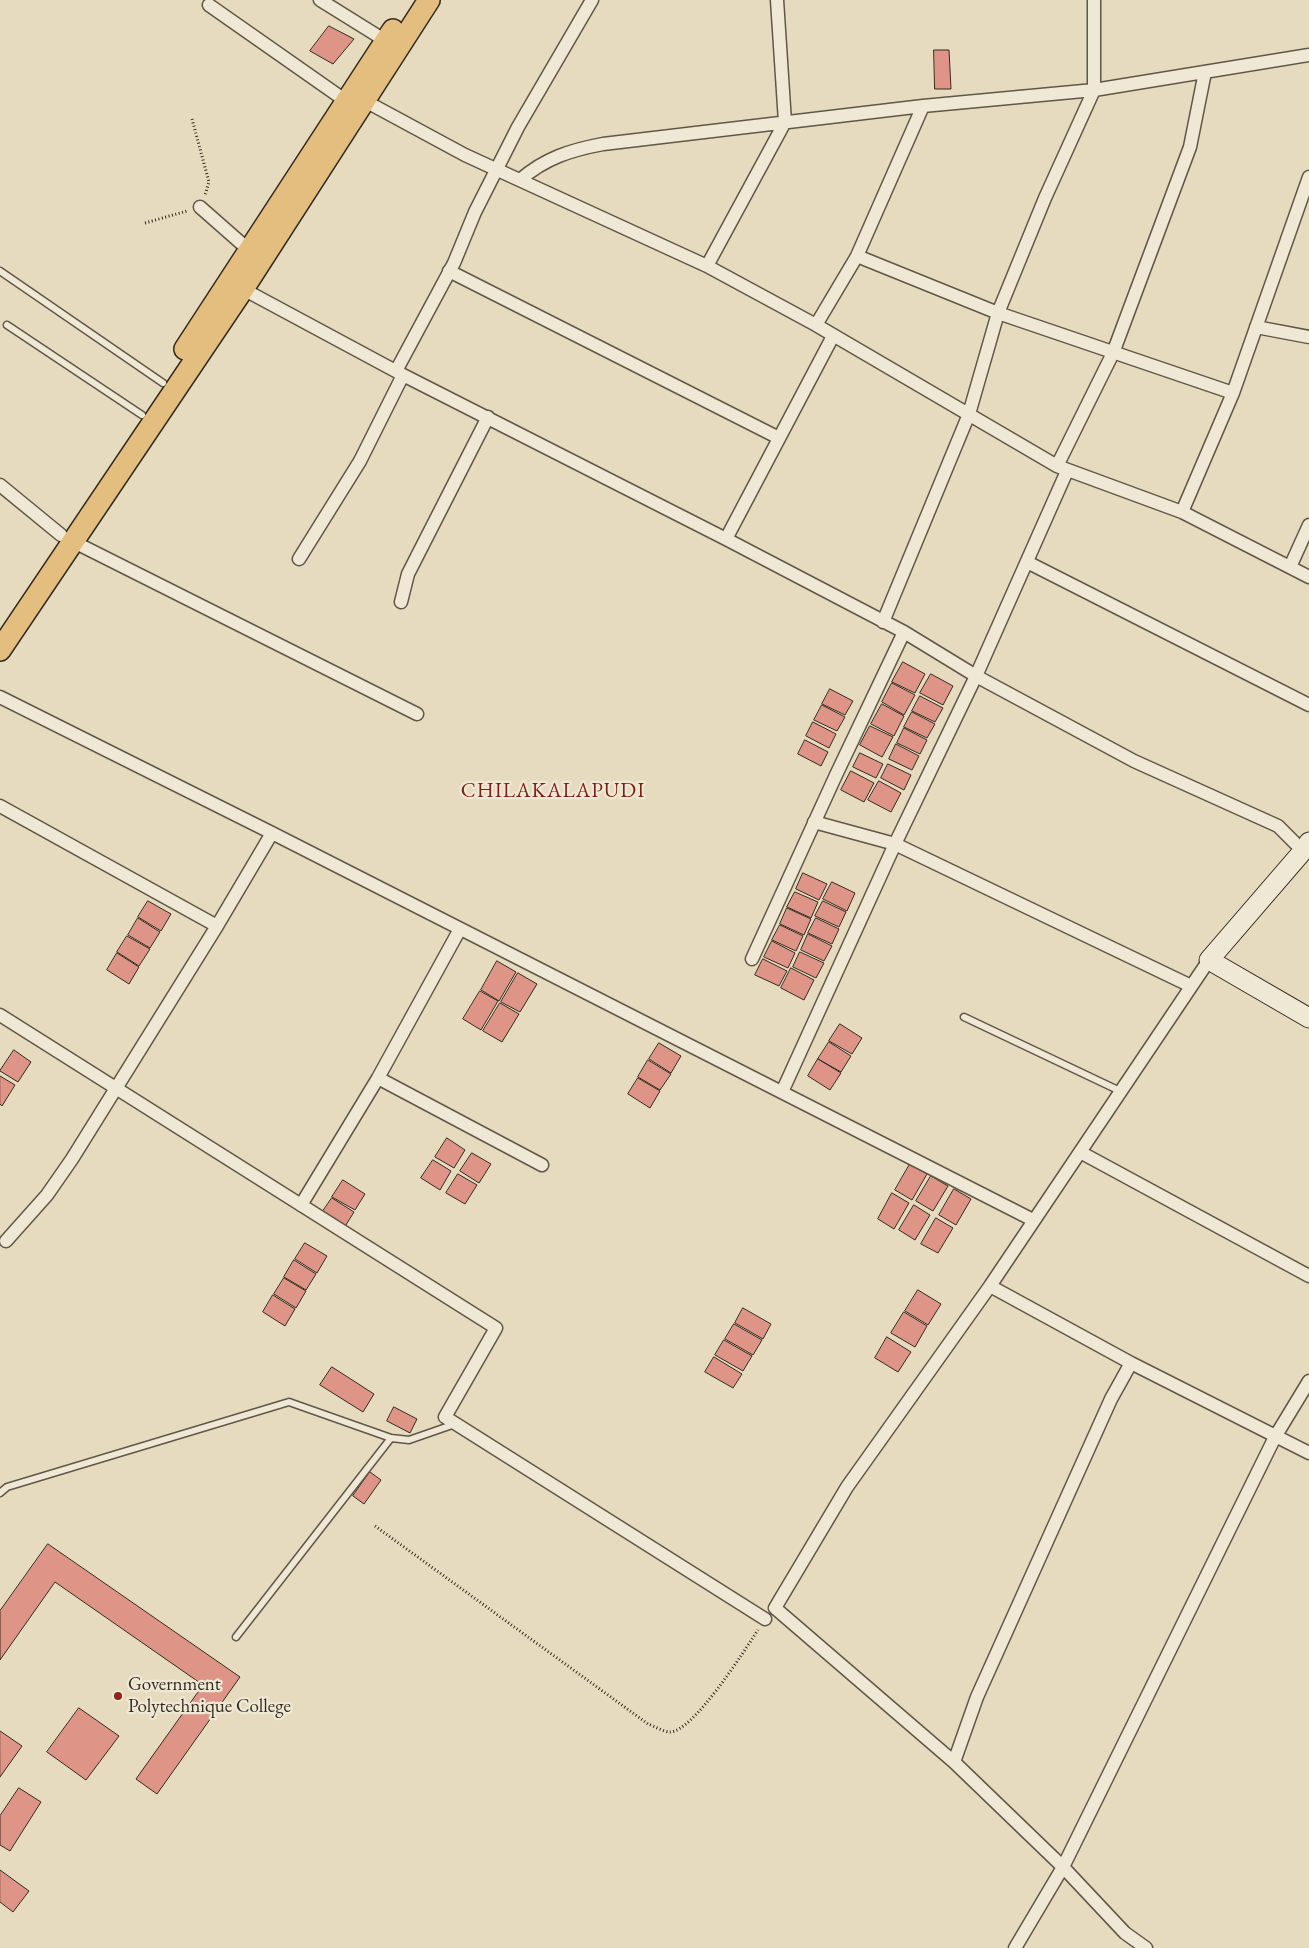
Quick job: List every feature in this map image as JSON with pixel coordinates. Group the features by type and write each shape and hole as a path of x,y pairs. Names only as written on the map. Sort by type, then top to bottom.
{"main road":[{"path":"0,626 67,539 243,289 356,101 386,41 414,0"},
{"path":"0,650 163,382 250,251 429,0"}],"street":[{"path":"320,0 386,41"},
{"path":"300,559 360,461 496,169 518,127 592,0"},
{"path":"707,266 785,122 777,0"},
{"path":"883,622 969,414 998,313 1045,198 1094,90 1094,0"},
{"path":"209,5 356,101 465,156 707,266 816,325 1062,469 1182,512 1309,577"},
{"path":"520,180 534,167 554,157 584,148 922,106 1094,90 1309,55"},
{"path":"782,1092 895,844 976,676 1027,562 1062,469 1113,353 1190,147 1205,72"},
{"path":"816,325 858,256 922,106"},
{"path":"1182,512 1233,393 1256,327 1304,208 1309,177"},
{"path":"200,207 250,251 243,289 400,373 904,632 976,676 1134,761 1278,826 1306,846 1209,960 990,1286 847,1487 775,1608 954,1762 1063,1867 1125,1933 1146,1948"},
{"path":"858,256 998,313 1233,393"},
{"path":"449,271 779,438"},
{"path":"1256,327 1309,337"},
{"path":"726,539 833,336"},
{"path":"401,602 408,574 488,417"},
{"path":"0,485 67,539 416,714"},
{"path":"1290,566 1309,525"},
{"path":"1027,562 1309,705"},
{"path":"752,959 814,822 904,632"},
{"path":"0,697 272,833 1033,1220"},
{"path":"0,806 217,926"},
{"path":"814,822 895,844 1191,986"},
{"path":"6,1241 46,1195 116,1088 217,926 272,833"},
{"path":"301,1205 378,1078 460,929"},
{"path":"1209,960 1309,1018"},
{"path":"0,1015 496,1328 445,1417 765,1619"},
{"path":"378,1078 542,1165"},
{"path":"1080,1152 1309,1276"},
{"path":"990,1286 1131,1363 1309,1453"},
{"path":"954,1762 977,1697 1111,1400 1131,1363"},
{"path":"1015,1948 1063,1867 1275,1436 1309,1381"}],"lane":[{"path":"0,271 163,382"},
{"path":"7,325 142,416"},
{"path":"964,1017 1120,1091"},
{"path":"0,1493 7,1487 289,1402 391,1438 409,1440 455,1424"},
{"path":"236,1636 391,1438"}],"path":[{"path":"144,222 200,207 209,182 192,119"},
{"path":"375,1526 648,1724 670,1732 685,1726 702,1707 730,1672 765,1619"}],"building":[{"path":"329,26 354,39 333,64 310,51"},
{"path":"934,50 949,50 951,89 935,89"},
{"path":"903,662 925,674 915,693 892,682"},
{"path":"931,674 953,686 943,705 920,693"},
{"path":"892,683 915,695 904,715 882,702"},
{"path":"830,689 853,701 845,715 822,704"},
{"path":"920,696 943,708 935,722 912,711"},
{"path":"882,704 904,716 894,736 871,724"},
{"path":"822,705 845,717 837,731 814,720"},
{"path":"912,712 935,724 927,738 904,727"},
{"path":"813,722 836,734 829,748 806,736"},
{"path":"870,726 893,737 882,757 860,745"},
{"path":"904,728 927,740 920,754 897,743"},
{"path":"805,740 828,752 821,766 798,754"},
{"path":"896,744 919,756 912,770 889,759"},
{"path":"860,753 883,764 876,778 853,767"},
{"path":"888,764 911,775 904,790 881,778"},
{"path":"851,771 874,783 864,802 841,790"},
{"path":"879,781 901,793 891,812 868,800"},
{"path":"803,873 827,884 819,900 796,889"},
{"path":"832,882 855,893 847,911 823,899"},
{"path":"795,892 818,902 811,918 787,907"},
{"path":"148,901 171,914 161,931 138,917"},
{"path":"823,901 846,912 839,927 815,916"},
{"path":"787,908 811,919 804,935 780,924"},
{"path":"138,918 160,932 150,948 128,935"},
{"path":"816,918 839,929 832,944 808,933"},
{"path":"780,925 803,936 796,951 772,940"},
{"path":"808,934 832,946 824,961 801,950"},
{"path":"127,936 150,949 139,966 117,952"},
{"path":"772,941 795,953 788,968 764,957"},
{"path":"800,952 824,963 816,978 793,967"},
{"path":"117,953 139,967 129,984 107,970"},
{"path":"763,959 787,971 779,986 755,975"},
{"path":"497,961 516,972 499,1001 481,990"},
{"path":"791,968 814,980 804,1000 781,988"},
{"path":"518,973 537,984 520,1012 501,1002"},
{"path":"480,991 498,1001 481,1030 463,1019"},
{"path":"500,1003 519,1014 502,1042 483,1031"},
{"path":"840,1024 862,1038 852,1054 829,1041"},
{"path":"829,1042 851,1056 841,1072 818,1059"},
{"path":"659,1043 681,1056 671,1073 649,1059"},
{"path":"14,1050 31,1062 18,1082 0,1071"},
{"path":"818,1059 841,1073 830,1090 808,1076"},
{"path":"648,1060 671,1074 660,1090 638,1077"},
{"path":"0,1076 15,1085 2,1106 0,1104"},
{"path":"638,1078 660,1091 650,1108 628,1094"},
{"path":"447,1138 465,1150 454,1168 435,1157"},
{"path":"472,1153 491,1164 479,1183 460,1171"},
{"path":"433,1160 451,1171 440,1190 421,1178"},
{"path":"910,1164 927,1174 912,1200 895,1190"},
{"path":"458,1174 477,1185 465,1204 446,1193"},
{"path":"931,1176 948,1186 933,1211 916,1201"},
{"path":"343,1180 365,1194 355,1210 332,1197"},
{"path":"954,1189 971,1199 956,1225 939,1215"},
{"path":"892,1193 909,1203 894,1229 878,1219"},
{"path":"332,1198 354,1212 344,1228 321,1214"},
{"path":"914,1205 930,1215 915,1240 899,1230"},
{"path":"936,1218 953,1228 938,1253 921,1244"},
{"path":"305,1243 327,1256 317,1273 295,1259"},
{"path":"294,1260 316,1274 306,1290 284,1277"},
{"path":"284,1278 306,1291 296,1308 274,1294"},
{"path":"918,1290 941,1304 928,1325 905,1311"},
{"path":"273,1295 295,1309 285,1326 263,1312"},
{"path":"743,1308 771,1324 763,1339 735,1323"},
{"path":"904,1312 927,1326 915,1347 891,1333"},
{"path":"734,1324 762,1340 753,1355 725,1339"},
{"path":"887,1337 911,1352 898,1372 875,1358"},
{"path":"724,1340 752,1356 743,1371 715,1355"},
{"path":"714,1357 742,1374 733,1388 705,1372"},
{"path":"332,1367 374,1394 363,1412 320,1385"},
{"path":"394,1407 417,1419 410,1433 387,1421"},
{"path":"370,1472 381,1480 364,1504 353,1496"},
{"path":"48,1544 240,1677 157,1794 136,1779 203,1685 55,1582 0,1660 0,1611"},
{"path":"79,1708 119,1736 86,1780 47,1752"},
{"path":"0,1731 22,1746 0,1777"},
{"path":"19,1788 41,1802 10,1851 0,1845 0,1816"},
{"path":"0,1870 29,1891 13,1912 0,1902"}],"place":[{"name":"Government Polytechnique College","path":"118,1696"}],"district":[{"name":"CHILAKALAPUDI","path":"553,791"}]}
